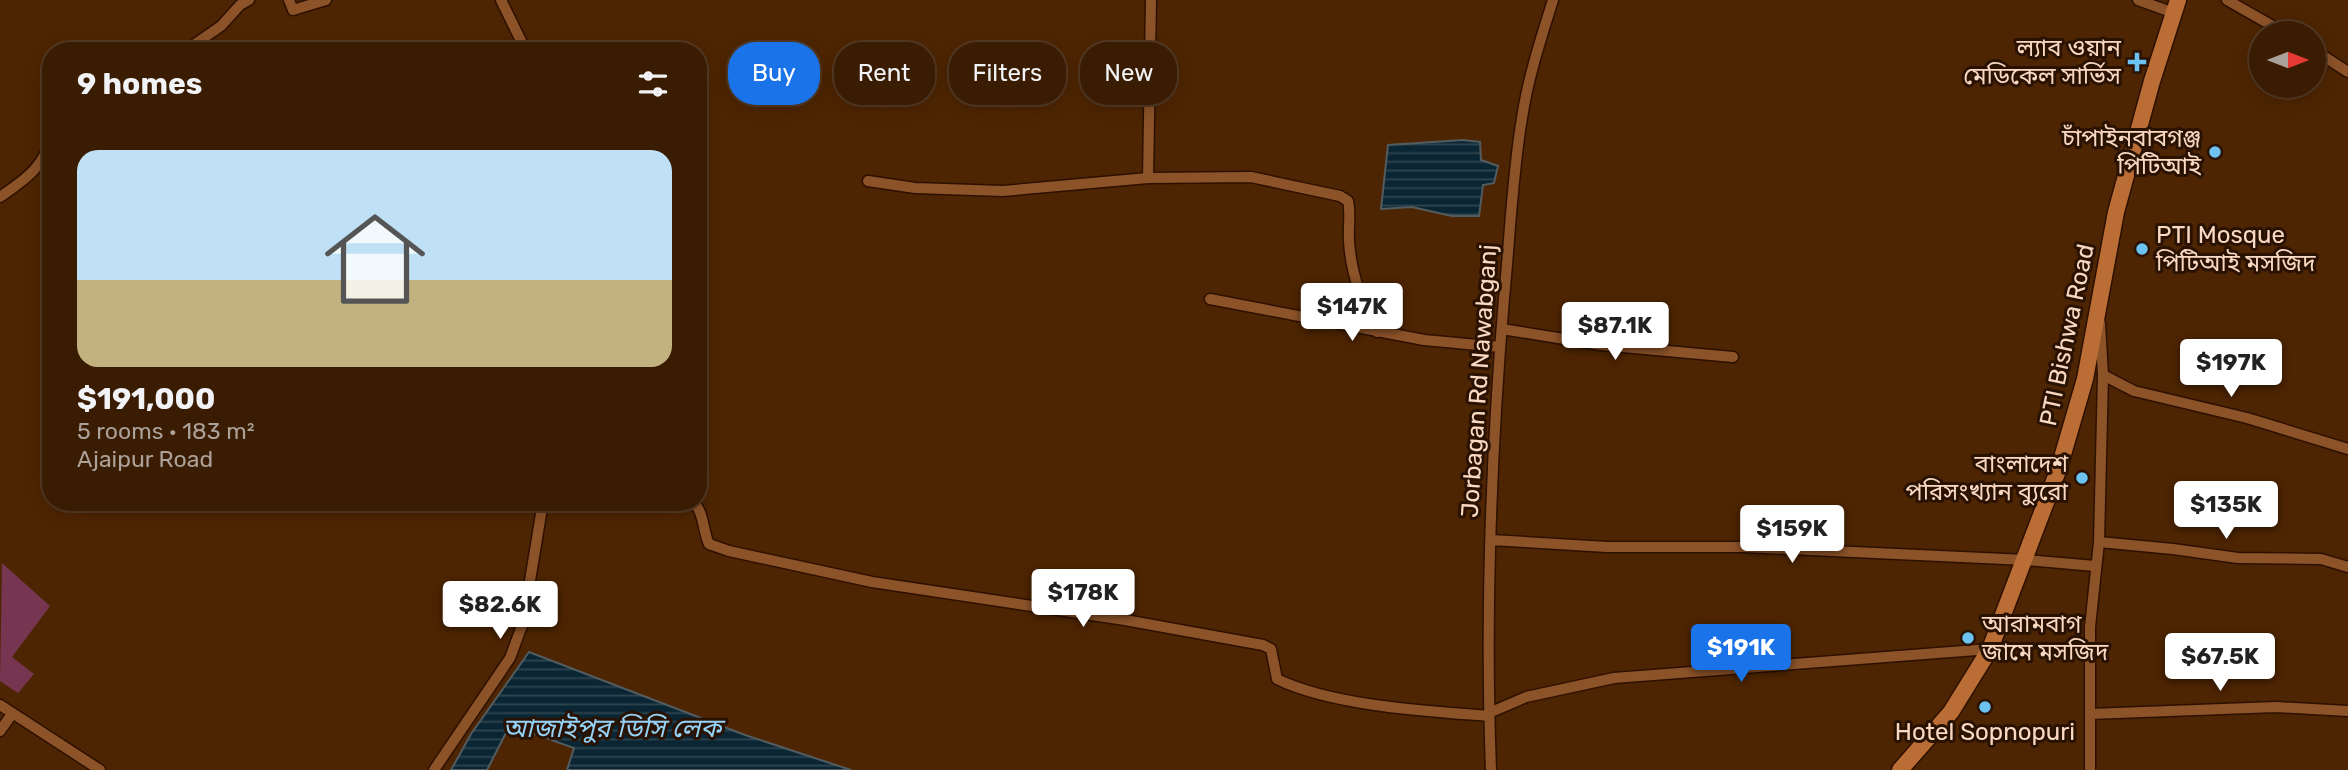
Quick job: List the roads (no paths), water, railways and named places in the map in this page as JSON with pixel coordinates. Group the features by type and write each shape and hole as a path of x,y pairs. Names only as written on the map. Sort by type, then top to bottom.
{"highway":[{"name":"PTI Bishwa Road","path":"1900,770 1951,712 1990,649 2026,560 2063,456 2085,379 2123,187 2176,6"}],"street":[{"path":"198,42 221,26 240,5 249,0"},
{"path":"289,0 293,10 326,0"},
{"path":"502,0 522,42"},
{"path":"1148,178 1151,0"},
{"name":"Jorbagan Rd Nawabganj","path":"1491,770 1490,540 1500,346 1522,117 1539,42 1553,0"},
{"path":"2138,0 2176,6"},
{"path":"2227,0 2264,21"},
{"path":"2326,58 2348,72"},
{"path":"0,197 29,177 42,159"},
{"path":"868,181 915,188 1003,191 1148,178 1251,177 1340,196 1348,201 1354,278 1363,306 1377,331"},
{"path":"1210,299 1424,340 1500,346"},
{"path":"2090,770 2090,626 2099,542 2103,375 2100,322 2097,313"},
{"path":"1502,329 1601,345 1733,357"},
{"path":"2103,375 2134,391 2247,418 2348,449"},
{"path":"434,770 510,658 523,622 542,511"},
{"path":"699,511 709,544 729,551 872,582 1125,620 1264,645 1272,649 1277,679 1286,683 1333,697 1418,710 1489,715 1526,697 1614,678 1990,649"},
{"path":"1490,540 1607,547 1744,547 2026,560 2095,566"},
{"path":"2099,542 2238,558 2321,559 2348,567"},
{"path":"0,705 100,770"},
{"path":"2090,714 2276,707 2348,711"},
{"path":"0,731 12,714"}],"water":[{"path":"1463,140 1480,142 1481,160 1498,166 1494,183 1483,185 1479,216 1452,216 1412,207 1381,209 1388,145"},
{"name":"আজাইপুর ডিসি লেক","path":"529,652 745,735 851,770 567,770 574,748 510,725 487,770 451,770 471,734"}],"place":[{"name":"ল্যাব ওয়ান মেডিকেল সার্ভিস","path":"2137,62"},
{"name":"চাঁপাইনবাবগঞ্জ পিটিআই","path":"2215,152"},
{"name":"PTI Mosque পিটিআই মসজিদ","path":"2142,249"},
{"name":"বাংলাদেশ পরিসংখ্যান ব্যুরো","path":"2082,478"},
{"name":"আরামবাগ জামে মসজিদ","path":"1968,638"},
{"name":"Hotel Sopnopuri","path":"1985,707"}]}
